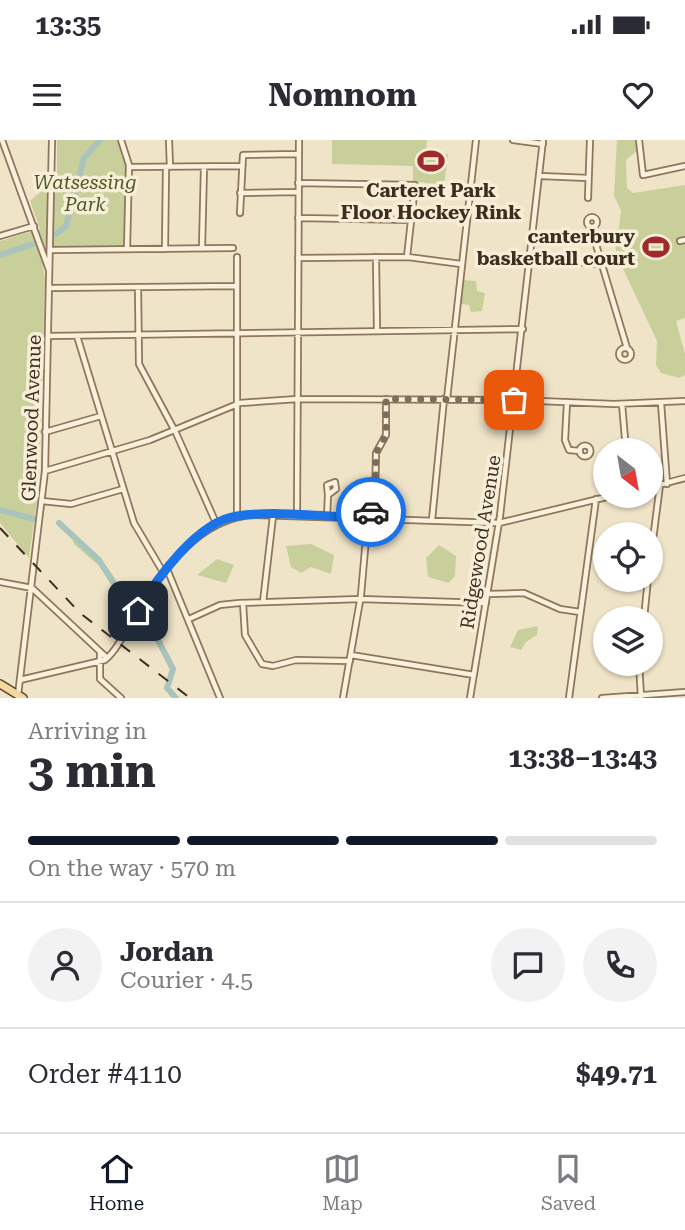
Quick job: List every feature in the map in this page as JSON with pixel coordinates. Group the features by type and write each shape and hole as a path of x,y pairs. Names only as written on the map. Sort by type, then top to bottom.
{"main road":[{"path":"0,684 20,697"}],"street":[{"path":"2,140 51,274"},
{"name":"Glenwood Avenue","path":"20,697 45,471 52,250 52,140"},
{"path":"165,249 169,140"},
{"path":"296,516 299,140"},
{"path":"432,520 476,140"},
{"path":"513,140 543,142"},
{"path":"587,198 590,140"},
{"path":"639,140 643,175 685,166"},
{"path":"122,141 129,167 127,249"},
{"name":"Ridgewood Avenue","path":"470,698 499,523 543,142"},
{"path":"240,213 242,156 246,153 298,154"},
{"path":"129,167 241,166"},
{"path":"202,248 204,167"},
{"path":"541,176 588,178"},
{"path":"298,183 415,185 407,257"},
{"path":"240,193 298,192"},
{"path":"298,218 411,220"},
{"path":"0,236 34,226"},
{"path":"591,228 599,264 627,348"},
{"path":"40,240 46,249 52,250 233,248"},
{"path":"237,257 237,516"},
{"path":"376,257 377,330"},
{"path":"298,258 407,257 461,264"},
{"path":"531,258 599,264"},
{"path":"50,288 237,286"},
{"path":"138,287 139,364 175,430 216,523"},
{"path":"48,336 523,330"},
{"path":"77,336 134,523 165,570 189,619 220,698"},
{"path":"45,471 175,430 237,405 296,399 514,400 622,404 685,401"},
{"path":"344,698 360,599 367,518 375,503 376,453 386,435 386,399"},
{"path":"567,402 565,440 569,450 580,451"},
{"path":"661,402 667,484"},
{"path":"622,404 625,438"},
{"path":"45,432 101,416"},
{"path":"663,485 685,478"},
{"path":"42,501 70,504 123,489"},
{"path":"327,517 328,495"},
{"path":"20,680 92,665 107,658 165,570 216,523 237,516 499,523 593,500"},
{"path":"569,698 595,508"},
{"path":"263,602 273,516"},
{"path":"0,581 31,588 107,658"},
{"path":"487,594 524,593 560,609 581,612"},
{"path":"189,619 220,605 243,603 360,599 486,603"},
{"path":"243,603 245,635 262,664 274,666 296,660 351,658 474,676"},
{"path":"99,651 100,679 121,698"},
{"path":"640,676 641,697"},
{"path":"602,698 685,692"}],"green space":[{"name":"Watsessing Park","path":"57,140 119,140 127,166 125,247 55,247 41,252 45,280 39,486 29,558 0,523 0,241 40,229 30,201 57,177"},
{"path":"332,140 427,140 426,151 448,154 444,186 413,181 413,166 332,164"},
{"path":"617,140 639,140 638,150 626,160 627,188 633,193 685,185 685,318 676,321 685,354 685,375 679,378 661,373 656,365 657,341 617,256 613,232 619,228 621,210 614,196"},
{"path":"464,280 476,281 477,291 485,293 482,311 471,312 469,305 461,304"},
{"path":"69,529 109,570 119,588 120,597 99,566 74,544"},
{"path":"311,544 334,555 331,574 311,567 301,573 291,567 286,546"},
{"path":"439,545 456,556 455,576 449,583 428,577 426,558"},
{"path":"217,559 234,565 226,583 197,575"},
{"path":"538,626 537,635 526,642 521,650 510,647 518,630"}],"waterway":[{"path":"56,234 66,226 84,158 100,140"},
{"path":"0,255 36,243"},
{"path":"0,510 34,519"},
{"path":"59,523 99,560 123,598 144,613 173,669 167,688 176,698"}],"railway":[{"path":"0,528 80,613 190,698"}],"way so far":[{"path":"371,512 375,503 376,453 386,435 386,399 514,400"}],"place":[{"name":"Carteret Park Floor Hockey Rink","path":"431,161"},
{"name":"canterbury basketball court","path":"656,247"}],"route":[{"path":"138,611 163,572 206,530 227,518 255,515 367,518 371,512"}]}
